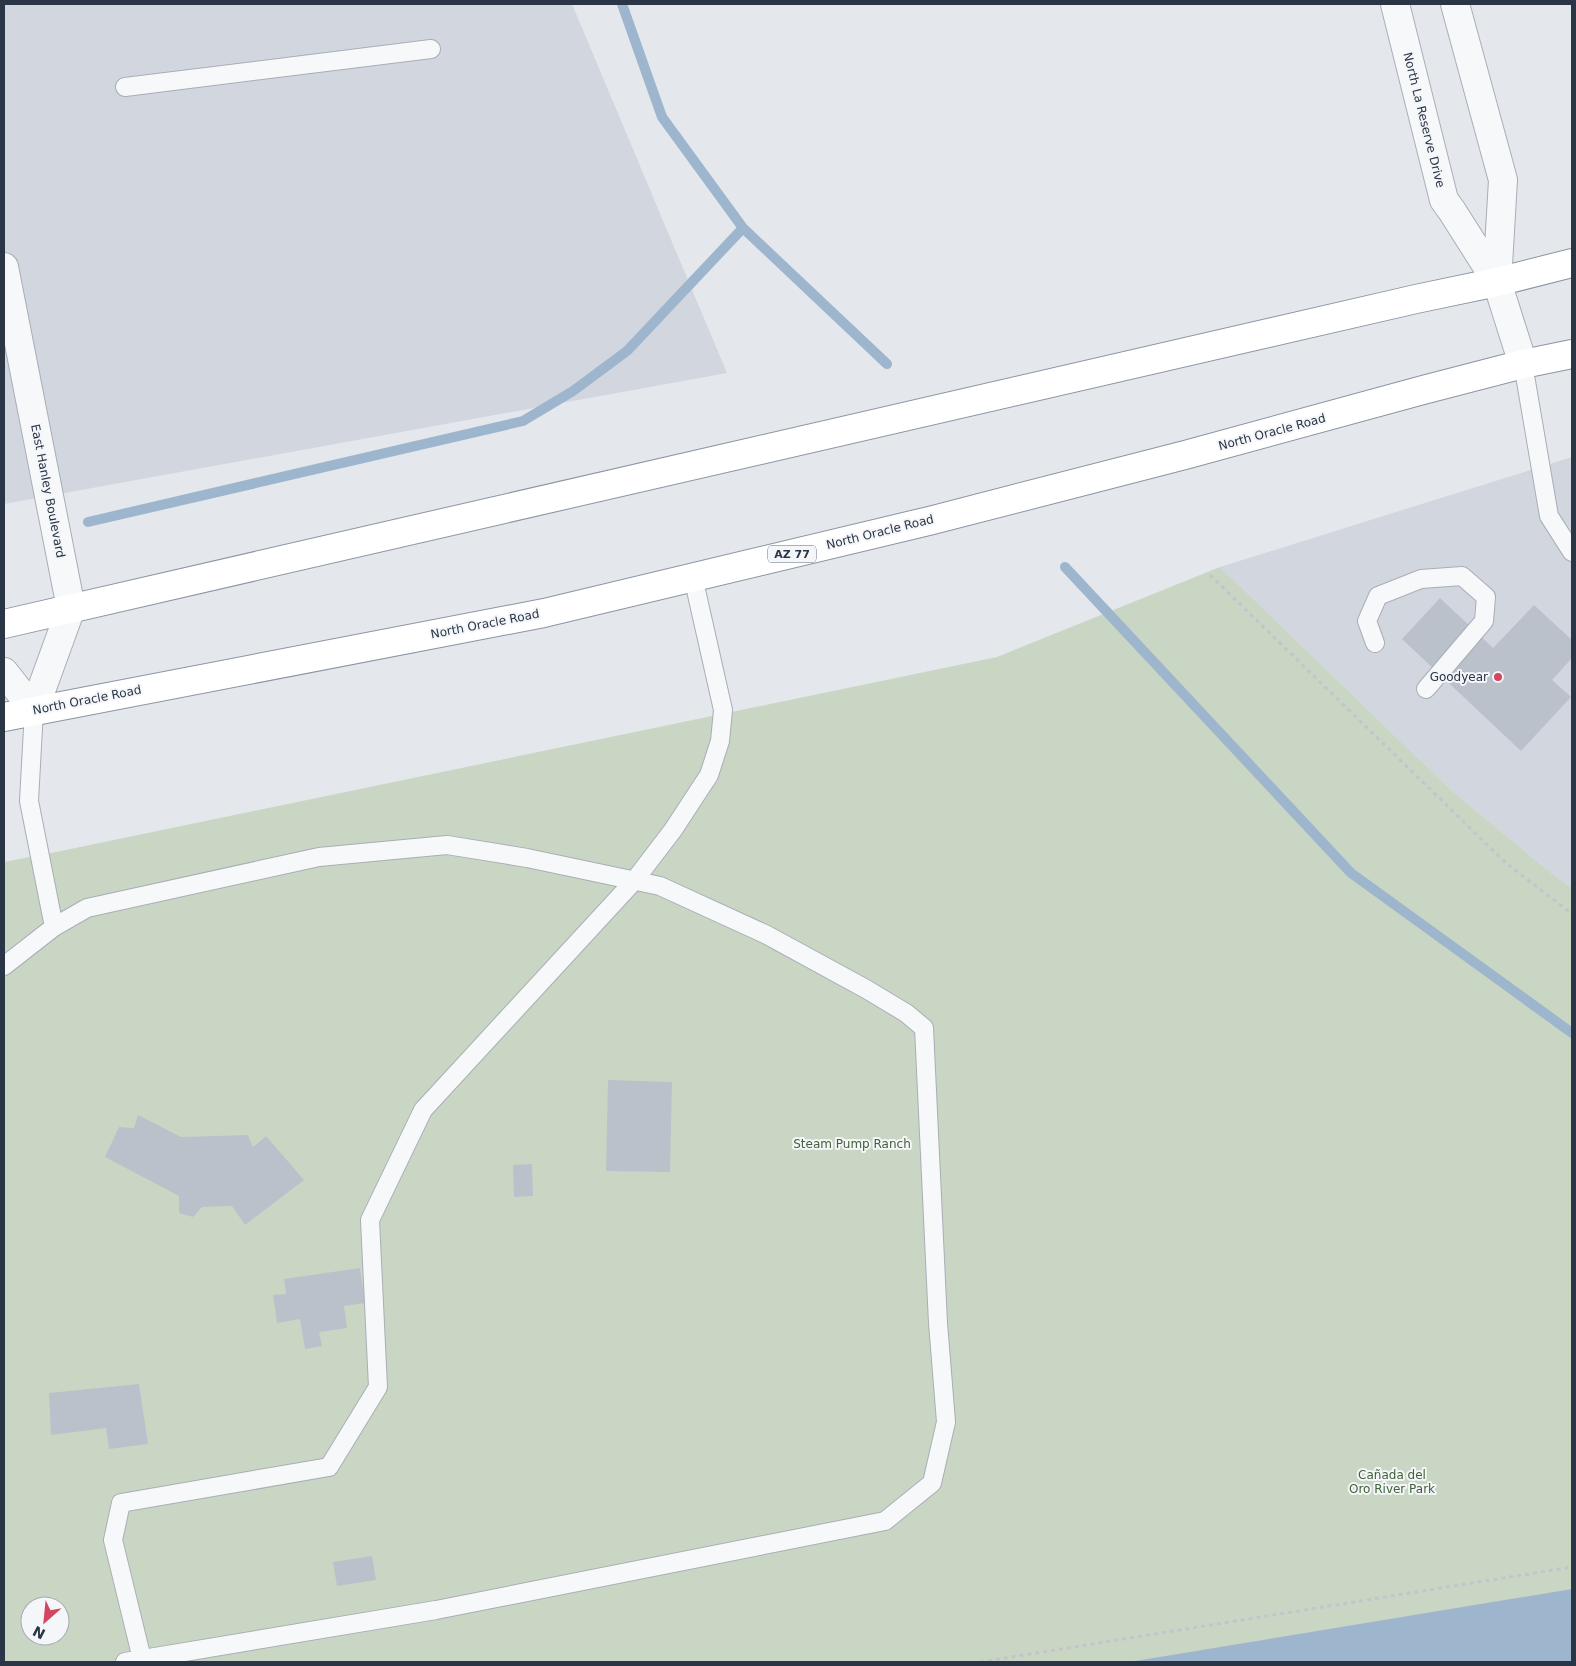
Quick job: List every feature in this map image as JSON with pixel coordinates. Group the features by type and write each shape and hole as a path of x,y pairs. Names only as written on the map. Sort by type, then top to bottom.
{"highway":[{"path":"4,624 1416,299 1497,282 1572,262"},
{"name":"North Oracle Road","path":"4,717 544,613 930,521 1176,458 1524,364 1572,354"}],"street":[{"name":"North La Reserve Drive","path":"1395,4 1444,200 1497,282 1524,364"},
{"name":"North La Reserve Drive","path":"1455,4 1503,180 1497,282"},
{"name":"East Hanley Boulevard","path":"4,267 71,608"},
{"path":"34,710 71,608"},
{"path":"4,672 34,710"}],"lane":[{"path":"125,86 431,49"},
{"path":"1524,364 1549,516 1572,552"},
{"path":"1375,643 1367,621 1378,596 1421,579 1462,576 1486,597 1484,621 1426,689"},
{"path":"4,966 54,927 87,908 319,857 447,845 527,858 634,881 660,886 765,934 906,1013 924,1028 938,1323 946,1422 932,1483 885,1521 436,1610 133,1660 113,1540 121,1503 328,1467 378,1387 370,1220 423,1110 634,881 674,830 709,775 720,741 723,710 693,577"},
{"path":"34,710 29,801 54,927"}],"path":[{"path":"1210,575 1506,863 1572,914"},
{"path":"980,1662 1572,1566"}],"shaded area":[{"path":"4,4 572,4 727,373 4,504"},
{"path":"1572,457 1572,888 1551,873 1452,791 1220,567"}],"green space":[{"name":"Steam Pump Ranch","path":"1220,567 1452,791 1551,873 1572,888 1572,1662 4,1662 4,862 997,657"}],"water":[{"path":"1572,1589 1572,1662 1129,1662"}],"building":[{"name":"Goodyear","path":"1440,598 1493,648 1534,605 1572,640 1572,658 1552,680 1571,697 1521,751 1402,639"},
{"path":"608,1080 672,1082 670,1172 606,1171"},
{"path":"138,1115 181,1137 248,1135 253,1147 266,1136 304,1180 245,1225 232,1206 202,1207 193,1217 179,1213 179,1196 105,1157 119,1127 134,1128"},
{"path":"532,1164 533,1196 514,1197 513,1165"},
{"path":"360,1268 365,1303 344,1306 347,1328 319,1332 322,1346 305,1349 300,1319 277,1323 273,1295 286,1294 284,1279"},
{"path":"139,1384 148,1444 109,1449 106,1428 51,1435 49,1393"},
{"path":"372,1556 376,1580 337,1586 333,1562"}],"waterway":[{"path":"622,4 662,117 743,228 887,364"},
{"path":"88,522 523,421 573,391 627,351 743,228"},
{"path":"1065,567 1351,873 1572,1033"}],"place":[{"name":"Goodyear","path":"1498,677"}],"park label":[{"name":"Cañada del Oro River Park","path":"1392,1482"}]}
